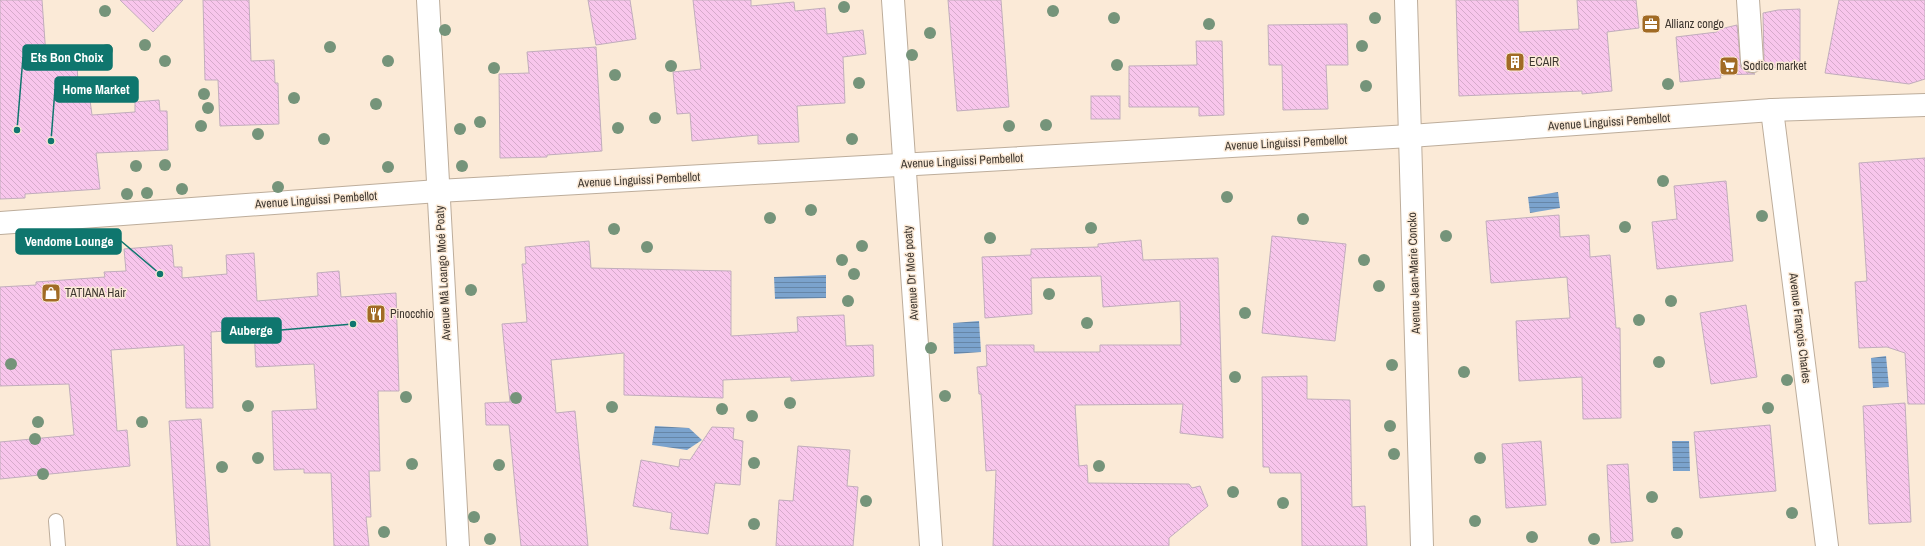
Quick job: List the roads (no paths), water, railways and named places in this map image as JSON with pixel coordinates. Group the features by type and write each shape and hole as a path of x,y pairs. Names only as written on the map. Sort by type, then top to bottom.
{"street":[{"name":"Avenue Mâ Loango Moé Poaty","path":"428,0 458,546"},
{"name":"Avenue Dr Moé poaty","path":"893,0 903,165 931,546"},
{"name":"Avenue Jean-Marie Concko","path":"1406,0 1422,546"},
{"path":"1748,0 1752,61"},
{"name":"Avenue Linguissi Pembellot","path":"0,223 438,191 1410,136 1772,110 1925,105"},
{"name":"Avenue François Charles","path":"1772,110 1827,546"}],"lane":[{"path":"56,521 58,546"}],"water":[{"path":"1558,192 1560,208 1530,213 1528,197"},
{"path":"826,275 826,298 775,299 774,277"},
{"path":"979,321 981,352 954,354 953,323"},
{"path":"1886,356 1889,387 1873,388 1871,358"},
{"path":"655,426 689,428 702,440 687,450 652,445"},
{"path":"1672,441 1689,441 1690,471 1673,471"}],"place":[{"name":"Allianz congo","path":"1651,24"},
{"name":"ECAIR","path":"1515,62"},
{"name":"Sodico market","path":"1729,66"},
{"name":"Ets Bon Choix","path":"17,130"},
{"name":"Home Market","path":"51,141"},
{"name":"Vendome Lounge","path":"160,274"},
{"name":"TATIANA Hair","path":"51,293"},
{"name":"Pinocchio","path":"376,314"},
{"name":"Auberge","path":"353,324"}]}
